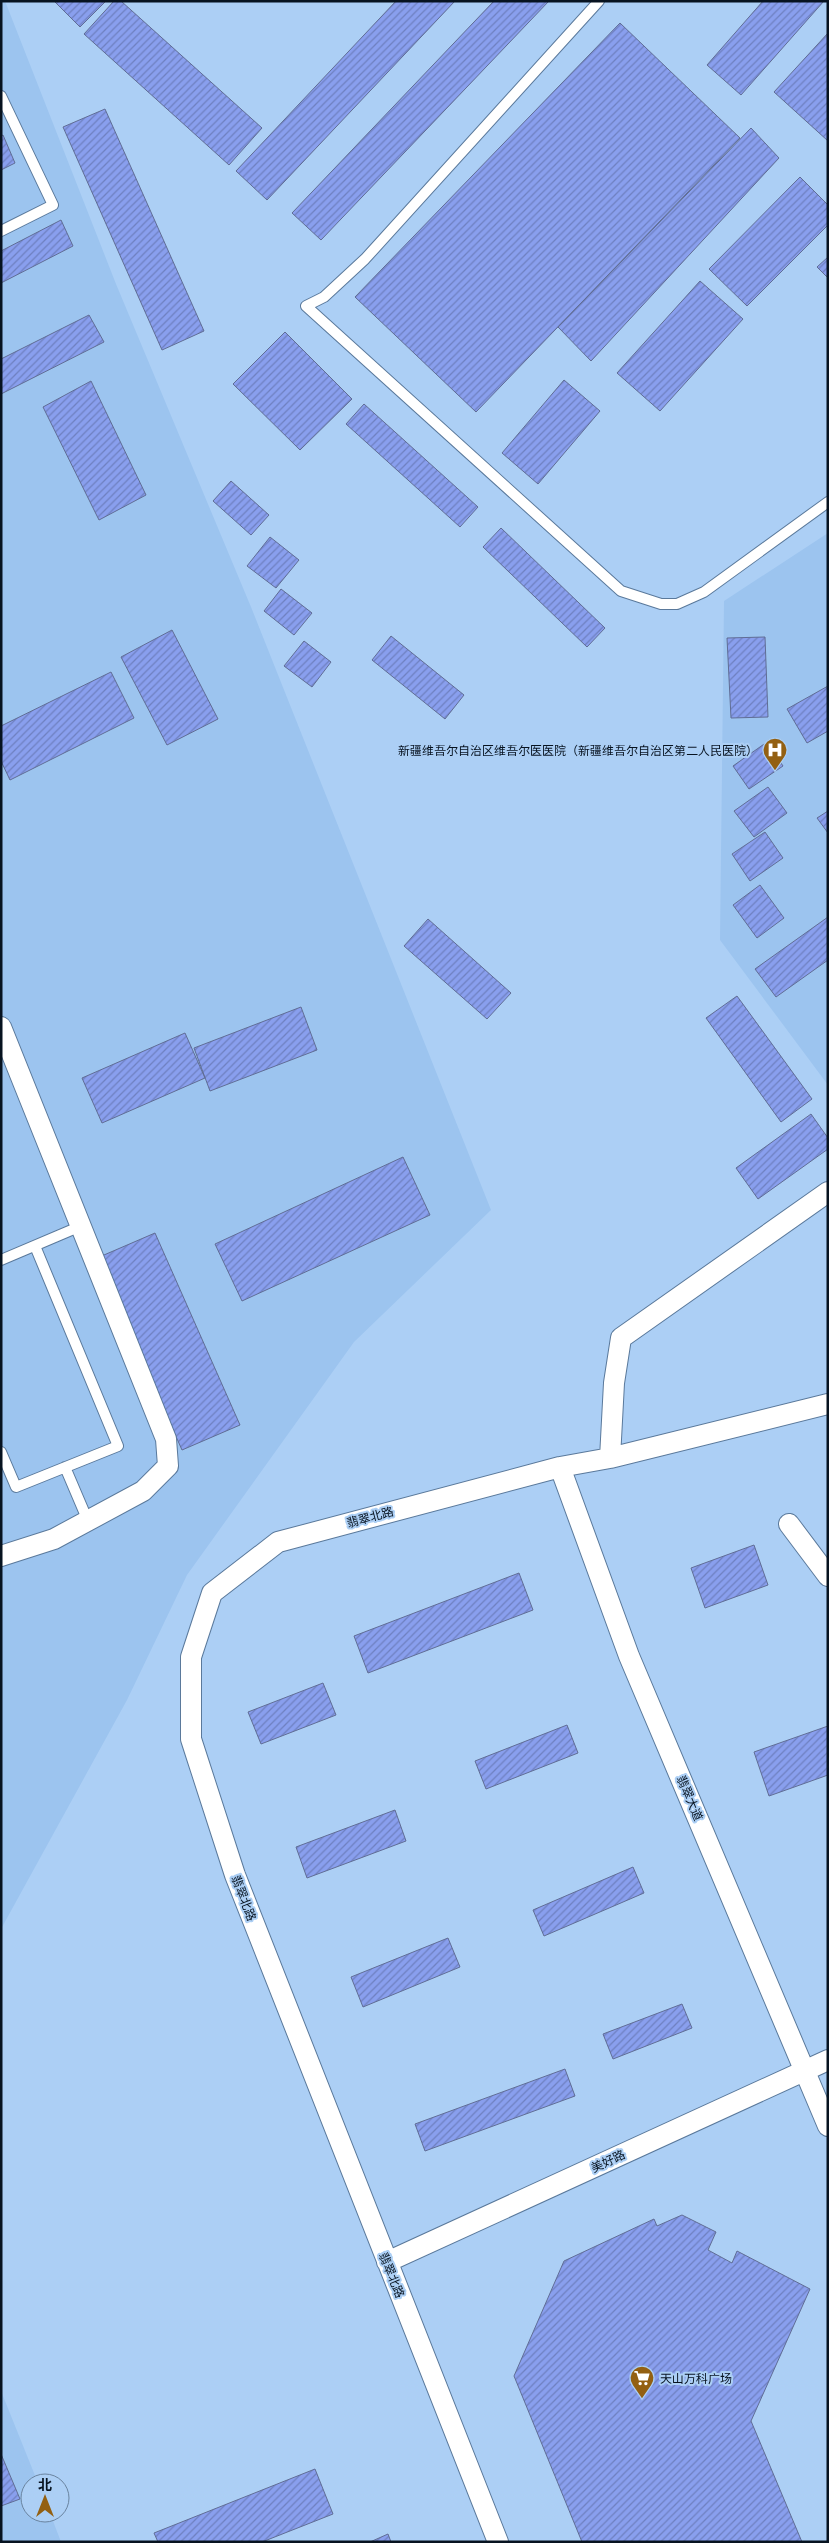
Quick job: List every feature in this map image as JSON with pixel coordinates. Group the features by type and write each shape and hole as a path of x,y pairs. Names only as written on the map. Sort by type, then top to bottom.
{"street":[{"path":"1,1027 166,1439 168,1466 143,1491 88,1521 54,1539 1,1556"},
{"path":"610,1458 614,1383 621,1338 828,1192"},
{"name":"翡翠北路","path":"498,2542 235,1875 191,1739 191,1657 212,1593 278,1542 560,1467 610,1458 828,1404"},
{"name":"翡翠大道","path":"560,1467 630,1656 828,2126"},
{"path":"789,1524 828,1576"},
{"name":"美好路","path":"388,2262 828,2060"}],"lane":[{"path":"599,1 365,258 324,297 306,306 621,590 661,604 677,604 704,592 828,502"},
{"path":"1,96 53,205 1,231"},
{"path":"1,1260 81,1226"},
{"path":"1,1452 16,1487 118,1446 35,1246"},
{"path":"65,1467 88,1521"}],"shaded area":[{"path":"1,1 5,1 116,284 251,607 491,1210 354,1342 187,1575 127,1700 1,1929"},
{"name":"新疆维吾尔自治区维吾尔医医院（新疆维吾尔自治区第二人民医院）","path":"828,533 828,1085 720,940 724,601"},
{"path":"1,2391 34,2473 20,2473 20,2523 54,2523 61,2542 1,2542"}],"building":[{"path":"54,1 106,1 80,27"},
{"path":"114,1 121,1 262,128 229,165 84,34"},
{"path":"396,1 455,1 267,200 236,171"},
{"path":"494,1 549,1 321,240 292,213"},
{"path":"763,1 824,1 741,95 707,65"},
{"path":"620,23 740,138 476,412 355,297"},
{"path":"828,33 828,141 774,92"},
{"path":"105,109 204,331 162,350 63,127"},
{"path":"751,128 779,158 591,361 558,327"},
{"path":"3,135 15,163 1,170 1,136"},
{"path":"800,177 828,205 828,225 747,306 709,269"},
{"path":"61,220 73,246 1,283 1,251"},
{"path":"828,257 828,278 817,267"},
{"path":"700,281 743,319 660,411 617,373"},
{"path":"89,315 104,342 1,394 1,359"},
{"path":"285,332 352,399 300,450 233,384"},
{"path":"564,380 600,411 538,484 502,453"},
{"path":"91,381 146,495 99,520 43,407"},
{"path":"364,404 478,507 460,527 346,424"},
{"path":"231,481 269,515 251,535 213,501"},
{"path":"501,528 605,628 587,647 483,547"},
{"path":"270,537 299,560 276,588 247,566"},
{"path":"281,589 312,613 294,635 264,611"},
{"path":"172,630 218,719 167,745 121,657"},
{"path":"391,636 464,695 445,719 372,660"},
{"path":"765,637 768,717 731,718 727,638"},
{"path":"304,641 331,662 312,687 284,666"},
{"path":"111,672 134,718 10,780 1,761 1,726"},
{"path":"828,686 828,731 807,743 787,709"},
{"path":"767,742 783,766 749,789 733,766"},
{"path":"768,787 787,813 754,837 734,811"},
{"path":"828,811 828,833 817,818"},
{"path":"765,832 783,858 750,881 732,854"},
{"path":"760,885 784,918 757,938 733,905"},
{"path":"828,917 828,960 776,997 755,969"},
{"path":"428,919 511,993 487,1019 404,946"},
{"path":"737,996 812,1099 781,1122 706,1018"},
{"path":"301,1007 317,1050 210,1091 194,1048"},
{"path":"185,1033 205,1078 102,1123 82,1078"},
{"path":"811,1114 828,1138 828,1149 758,1199 736,1168"},
{"path":"403,1157 430,1215 242,1301 215,1244"},
{"path":"155,1233 240,1425 182,1450 97,1258"},
{"path":"754,1545 768,1585 705,1608 691,1568"},
{"path":"519,1573 533,1610 368,1673 354,1636"},
{"path":"323,1683 336,1715 261,1744 248,1712"},
{"path":"567,1725 578,1753 486,1789 475,1761"},
{"path":"828,1726 828,1775 769,1796 754,1752"},
{"path":"395,1810 406,1841 307,1878 296,1847"},
{"path":"633,1867 644,1893 544,1936 533,1910"},
{"path":"448,1938 460,1967 363,2007 351,1977"},
{"path":"682,2004 692,2028 613,2059 603,2034"},
{"path":"565,2069 575,2096 425,2151 415,2124"},
{"name":"天山万科广场","path":"682,2215 716,2232 708,2250 732,2263 737,2251 810,2289 751,2421 802,2542 582,2542 514,2376 564,2261 654,2219 657,2226"},
{"path":"1,2454 20,2499 1,2506"},
{"path":"315,2469 333,2514 262,2542 158,2542 154,2533"},
{"path":"388,2534 391,2542 370,2542"}],"place":[{"name":"新疆维吾尔自治区维吾尔医医院（新疆维吾尔自治区第二人民医院）","path":"775,771"},
{"name":"天山万科广场","path":"642,2399"}]}
